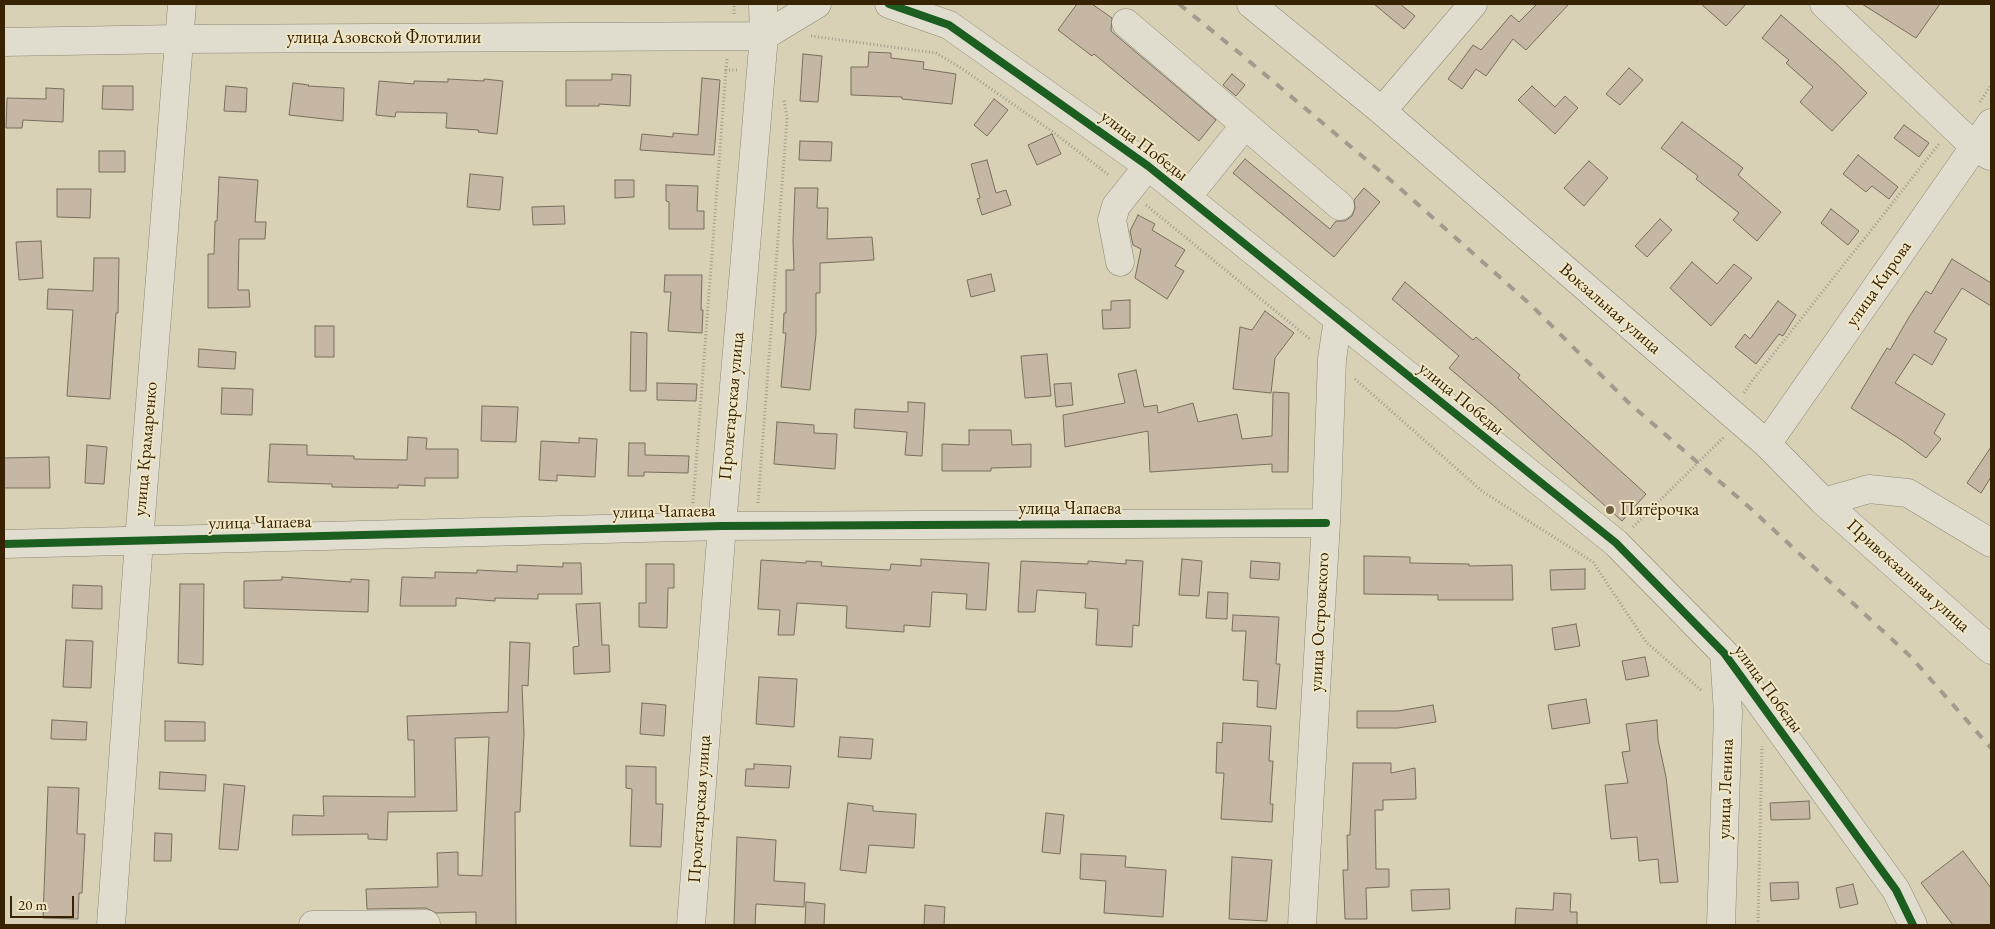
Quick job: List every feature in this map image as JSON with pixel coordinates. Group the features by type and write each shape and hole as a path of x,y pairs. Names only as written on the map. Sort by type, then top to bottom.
{"street":[{"name":"улица Крамаренко","path":"111,925 139,541 182,4"},
{"name":"Пролетарская улица","path":"691,925 722,526 764,36 763,4"},
{"path":"764,36 818,4"},
{"name":"улица Победы","path":"889,4 941,14 1148,166 1616,543 1724,653 1896,890 1913,925"},
{"name":"Вокзальная улица","path":"1251,4 1382,111 1731,415 1767,444 1824,502"},
{"path":"1382,111 1473,4"},
{"path":"1824,4 1983,152"},
{"path":"1126,24 1340,206"},
{"name":"улица Азовской Флотилии","path":"4,42 179,39 764,36"},
{"name":"улица Кирова","path":"1767,444 1983,152 1991,123"},
{"path":"1187,197 1246,125"},
{"path":"1120,262 1112,220 1116,206 1148,166"},
{"name":"улица Островского","path":"1302,925 1326,523 1332,359 1338,319"},
{"path":"1824,502 1869,489 1908,493 1991,543"},
{"name":"Привокзальная улица","path":"1824,502 1991,650"},
{"name":"улица Чапаева","path":"4,544 722,526 1326,523"},
{"name":"улица Ленина","path":"1722,925 1728,713 1724,653"},
{"path":"313,925 426,924"}],"path":[{"path":"692,527 726,70 734,4"},
{"path":"809,35 936,53 1053,132 1129,191 1332,359 1483,492 1593,562 1646,642 1728,713"},
{"path":"726,70 761,70"},
{"path":"1593,562 1616,543 1724,438 1731,415 1752,381 1953,126 1979,103 1991,85"},
{"path":"756,526 788,119 782,90"},
{"path":"1758,925 1762,745"}],"building":[{"path":"1077,4 1092,4 1112,18 1111,31 1216,120 1199,141 1094,54 1092,56 1058,30"},
{"path":"1374,4 1400,4 1415,16 1404,29"},
{"path":"1537,4 1569,4 1526,50 1513,39 1486,76 1476,69 1462,89 1448,79 1473,45 1481,50 1511,15 1519,22"},
{"path":"1701,4 1746,4 1726,26"},
{"path":"1862,4 1940,4 1916,38"},
{"path":"1781,15 1867,93 1832,131 1800,102 1813,87 1786,63 1789,60 1762,38"},
{"path":"869,52 891,53 891,58 924,62 923,69 956,74 952,104 902,99 902,97 851,95 851,67 868,67"},
{"path":"803,54 822,56 818,102 800,101"},
{"path":"1629,68 1643,80 1620,105 1606,94"},
{"path":"612,74 631,75 630,106 599,104 599,106 566,106 566,80 612,80"},
{"path":"1232,74 1245,85 1236,96 1223,85"},
{"path":"702,78 720,80 714,155 640,150 642,134 673,137 673,133 698,135"},
{"path":"448,79 503,81 497,134 478,132 479,130 446,128 447,113 396,112 395,117 376,115 379,81 414,84 414,81 448,82"},
{"path":"293,83 308,86 344,88 343,121 289,115"},
{"path":"103,86 133,86 133,110 102,109"},
{"path":"226,86 247,88 246,112 224,111"},
{"path":"1532,86 1555,107 1565,96 1578,108 1555,134 1518,100"},
{"path":"46,88 64,89 63,122 23,120 22,128 6,128 7,98 46,99"},
{"path":"994,99 1008,110 987,136 974,125"},
{"path":"1682,122 1743,168 1738,175 1781,212 1757,241 1733,220 1739,213 1696,179 1698,176 1661,148"},
{"path":"1904,125 1929,143 1919,157 1894,138"},
{"path":"1052,134 1061,154 1037,165 1028,145"},
{"path":"800,141 832,142 831,161 799,160"},
{"path":"99,151 125,151 125,172 99,172"},
{"path":"1858,155 1898,187 1889,199 1872,186 1866,192 1843,174"},
{"path":"1245,159 1330,229 1336,221 1345,221 1352,216 1355,208 1354,200 1364,188 1380,202 1334,257 1233,173"},
{"path":"987,160 996,193 1006,190 1011,205 982,215 977,199 980,198 971,164"},
{"path":"1589,161 1608,178 1584,206 1564,188"},
{"path":"470,174 503,177 500,210 467,207"},
{"path":"219,177 258,180 255,222 266,222 265,239 239,239 238,290 249,290 250,307 208,308 208,254 214,254"},
{"path":"615,180 634,180 634,197 615,198"},
{"path":"666,185 698,186 697,211 704,211 704,229 669,229 669,202 666,201"},
{"path":"795,188 818,188 817,208 828,208 827,239 872,237 874,260 820,263 820,293 816,293 816,334 810,390 781,387 786,333 783,333 784,313 786,313 786,270 794,270"},
{"path":"57,189 91,189 90,218 57,217"},
{"path":"564,206 565,224 533,225 532,207"},
{"path":"1831,209 1859,231 1848,245 1821,223"},
{"path":"1138,215 1155,224 1152,230 1185,250 1175,266 1184,271 1167,299 1135,278 1141,249 1133,245 1130,231"},
{"path":"1660,219 1672,230 1647,257 1635,246"},
{"path":"41,241 43,278 19,280 16,242"},
{"path":"94,258 119,258 118,313 116,313 110,399 67,396 73,310 47,309 48,289 93,291"},
{"path":"1952,259 1991,283 1991,306 1962,288 1934,332 1947,339 1932,365 1914,354 1895,383 1945,414 1934,433 1941,439 1926,458 1851,408 1887,348 1890,350 1926,291 1931,294"},
{"path":"1692,262 1717,284 1734,264 1752,278 1711,326 1670,288"},
{"path":"991,274 995,291 971,297 967,280"},
{"path":"665,275 702,275 702,333 668,331 671,292 664,292"},
{"path":"1405,282 1473,340 1476,337 1520,375 1518,378 1646,494 1622,521 1449,368 1459,356 1392,299"},
{"path":"1130,300 1130,328 1103,329 1102,310 1111,310 1111,301"},
{"path":"1778,301 1796,315 1783,336 1779,334 1756,364 1735,347 1745,334 1750,339"},
{"path":"1265,311 1294,333 1275,358 1271,393 1233,389 1240,327 1252,330"},
{"path":"315,326 334,326 334,357 315,357"},
{"path":"631,332 647,333 646,391 630,391"},
{"path":"199,349 236,352 235,369 198,367"},
{"path":"1047,354 1051,396 1025,398 1021,356"},
{"path":"1136,370 1144,407 1157,405 1158,413 1193,403 1198,422 1237,414 1242,439 1272,436 1273,392 1289,393 1288,472 1272,472 1272,464 1150,472 1148,431 1065,447 1063,415 1125,403 1118,374"},
{"path":"657,383 697,384 696,401 657,400"},
{"path":"1071,383 1073,405 1056,407 1054,384"},
{"path":"222,388 253,389 252,415 221,414"},
{"path":"908,402 925,403 922,456 905,455 907,432 854,428 855,409 908,412"},
{"path":"482,406 518,407 516,442 481,441"},
{"path":"777,422 814,425 814,433 837,434 835,469 774,464"},
{"path":"969,430 1011,430 1012,445 1031,444 1031,467 991,468 991,471 942,471 942,444 969,445"},
{"path":"408,437 427,438 426,449 458,449 458,478 425,478 425,486 398,485 398,488 332,487 332,484 268,482 270,444 307,445 307,455 354,456 354,459 407,460"},
{"path":"579,438 597,439 595,477 557,475 557,481 539,480 541,441 579,443"},
{"path":"629,443 645,443 645,455 689,456 688,473 644,472 644,476 628,476"},
{"path":"87,445 107,447 104,484 85,483"},
{"path":"1991,447 1991,477 1981,493 1967,483"},
{"path":"49,457 50,488 4,488 4,458"},
{"path":"1364,556 1410,557 1410,563 1469,564 1469,566 1512,565 1513,600 1438,600 1438,595 1364,594"},
{"path":"921,559 989,563 986,610 966,609 967,594 932,592 930,627 904,625 904,632 846,628 847,606 797,603 794,635 778,635 780,610 758,609 761,560 806,563 806,561 822,562 821,566 890,570 891,564 921,566"},
{"path":"1182,559 1202,561 1199,596 1179,595"},
{"path":"1126,560 1143,561 1139,626 1133,625 1132,647 1096,645 1098,609 1085,608 1086,593 1037,590 1035,612 1018,612 1021,561 1088,564 1088,561 1126,564"},
{"path":"1251,561 1280,563 1279,580 1250,578"},
{"path":"563,563 581,563 582,594 538,594 538,599 495,598 495,601 456,598 456,606 400,606 402,577 435,578 435,572 477,573 477,570 517,572 517,565 563,567"},
{"path":"646,564 674,564 674,588 668,588 667,628 639,627 639,603 646,603"},
{"path":"1585,569 1585,589 1551,590 1550,570"},
{"path":"282,577 351,582 351,579 369,580 368,612 244,608 244,581 282,580"},
{"path":"180,584 204,584 203,665 178,663"},
{"path":"73,585 102,586 102,609 72,608"},
{"path":"1208,592 1228,593 1227,619 1206,618"},
{"path":"600,603 602,645 609,645 610,672 574,674 573,647 579,646 576,604"},
{"path":"1233,615 1279,617 1276,664 1280,664 1276,709 1257,707 1258,681 1243,680 1246,631 1232,631"},
{"path":"1576,624 1580,646 1555,650 1552,628"},
{"path":"66,640 93,641 91,688 63,687"},
{"path":"510,642 530,643 528,686 522,685 524,734 520,812 515,812 516,925 476,925 476,912 436,913 426,908 367,909 366,889 438,887 437,853 458,852 458,875 482,876 489,737 455,738 457,811 388,812 387,840 368,839 368,834 292,835 293,815 324,816 323,796 415,797 414,740 408,740 407,716 508,712"},
{"path":"1645,657 1649,676 1626,680 1622,661"},
{"path":"759,677 797,679 794,727 756,724"},
{"path":"1586,699 1590,723 1552,729 1548,705"},
{"path":"642,703 666,705 664,736 640,734"},
{"path":"1433,705 1436,722 1398,728 1357,728 1357,711 1398,711"},
{"path":"52,720 87,722 86,740 51,739"},
{"path":"1657,720 1658,740 1666,777 1678,882 1660,883 1658,859 1639,861 1637,837 1611,839 1605,785 1628,783 1622,752 1630,751 1626,724"},
{"path":"165,721 205,722 205,741 165,741"},
{"path":"1223,723 1271,726 1269,761 1273,761 1270,804 1273,804 1272,822 1221,819 1224,773 1216,773 1217,742 1222,743"},
{"path":"840,737 873,739 871,759 838,757"},
{"path":"1353,763 1391,763 1391,773 1415,768 1416,799 1383,800 1383,810 1375,810 1376,869 1389,869 1389,887 1366,888 1367,919 1345,919 1343,870 1348,870 1347,835 1350,835"},
{"path":"754,764 791,766 789,788 745,786 746,769 754,769"},
{"path":"626,766 656,767 656,804 663,804 661,847 630,846 632,789 626,788"},
{"path":"160,772 206,775 205,791 159,789"},
{"path":"224,784 245,786 238,850 219,849"},
{"path":"48,787 79,788 77,834 85,834 82,893 79,893 78,919 43,918"},
{"path":"1809,801 1810,819 1771,820 1770,803"},
{"path":"848,803 873,806 873,811 916,814 914,848 869,845 866,873 840,870"},
{"path":"1046,813 1064,815 1060,854 1042,852"},
{"path":"155,833 172,834 171,861 154,861"},
{"path":"737,837 776,840 774,881 805,883 804,907 756,904 755,925 734,925"},
{"path":"1963,851 1991,888 1991,925 1953,925 1921,883"},
{"path":"1081,854 1126,856 1125,867 1166,870 1163,917 1104,913 1106,881 1080,879"},
{"path":"1232,857 1272,860 1267,921 1229,919"},
{"path":"1798,882 1799,899 1771,901 1770,883"},
{"path":"1853,884 1858,904 1840,908 1836,888"},
{"path":"1449,889 1450,909 1412,911 1411,890"},
{"path":"1554,893 1571,894 1570,912 1577,912 1577,925 1515,925 1516,908 1553,910"},
{"path":"806,902 825,904 824,925 805,925"},
{"path":"925,905 945,907 944,925 924,925"}],"railway":[{"path":"1179,4 1394,183 1531,305 1629,403 1749,507 1911,657 1991,748"}],"cycle path":[{"path":"889,4 949,25 1148,166 1616,543 1724,653 1896,890 1913,925"},
{"path":"4,544 722,526 1326,523"}],"place":[{"name":"Пятёрочка","path":"1610,510"}]}
